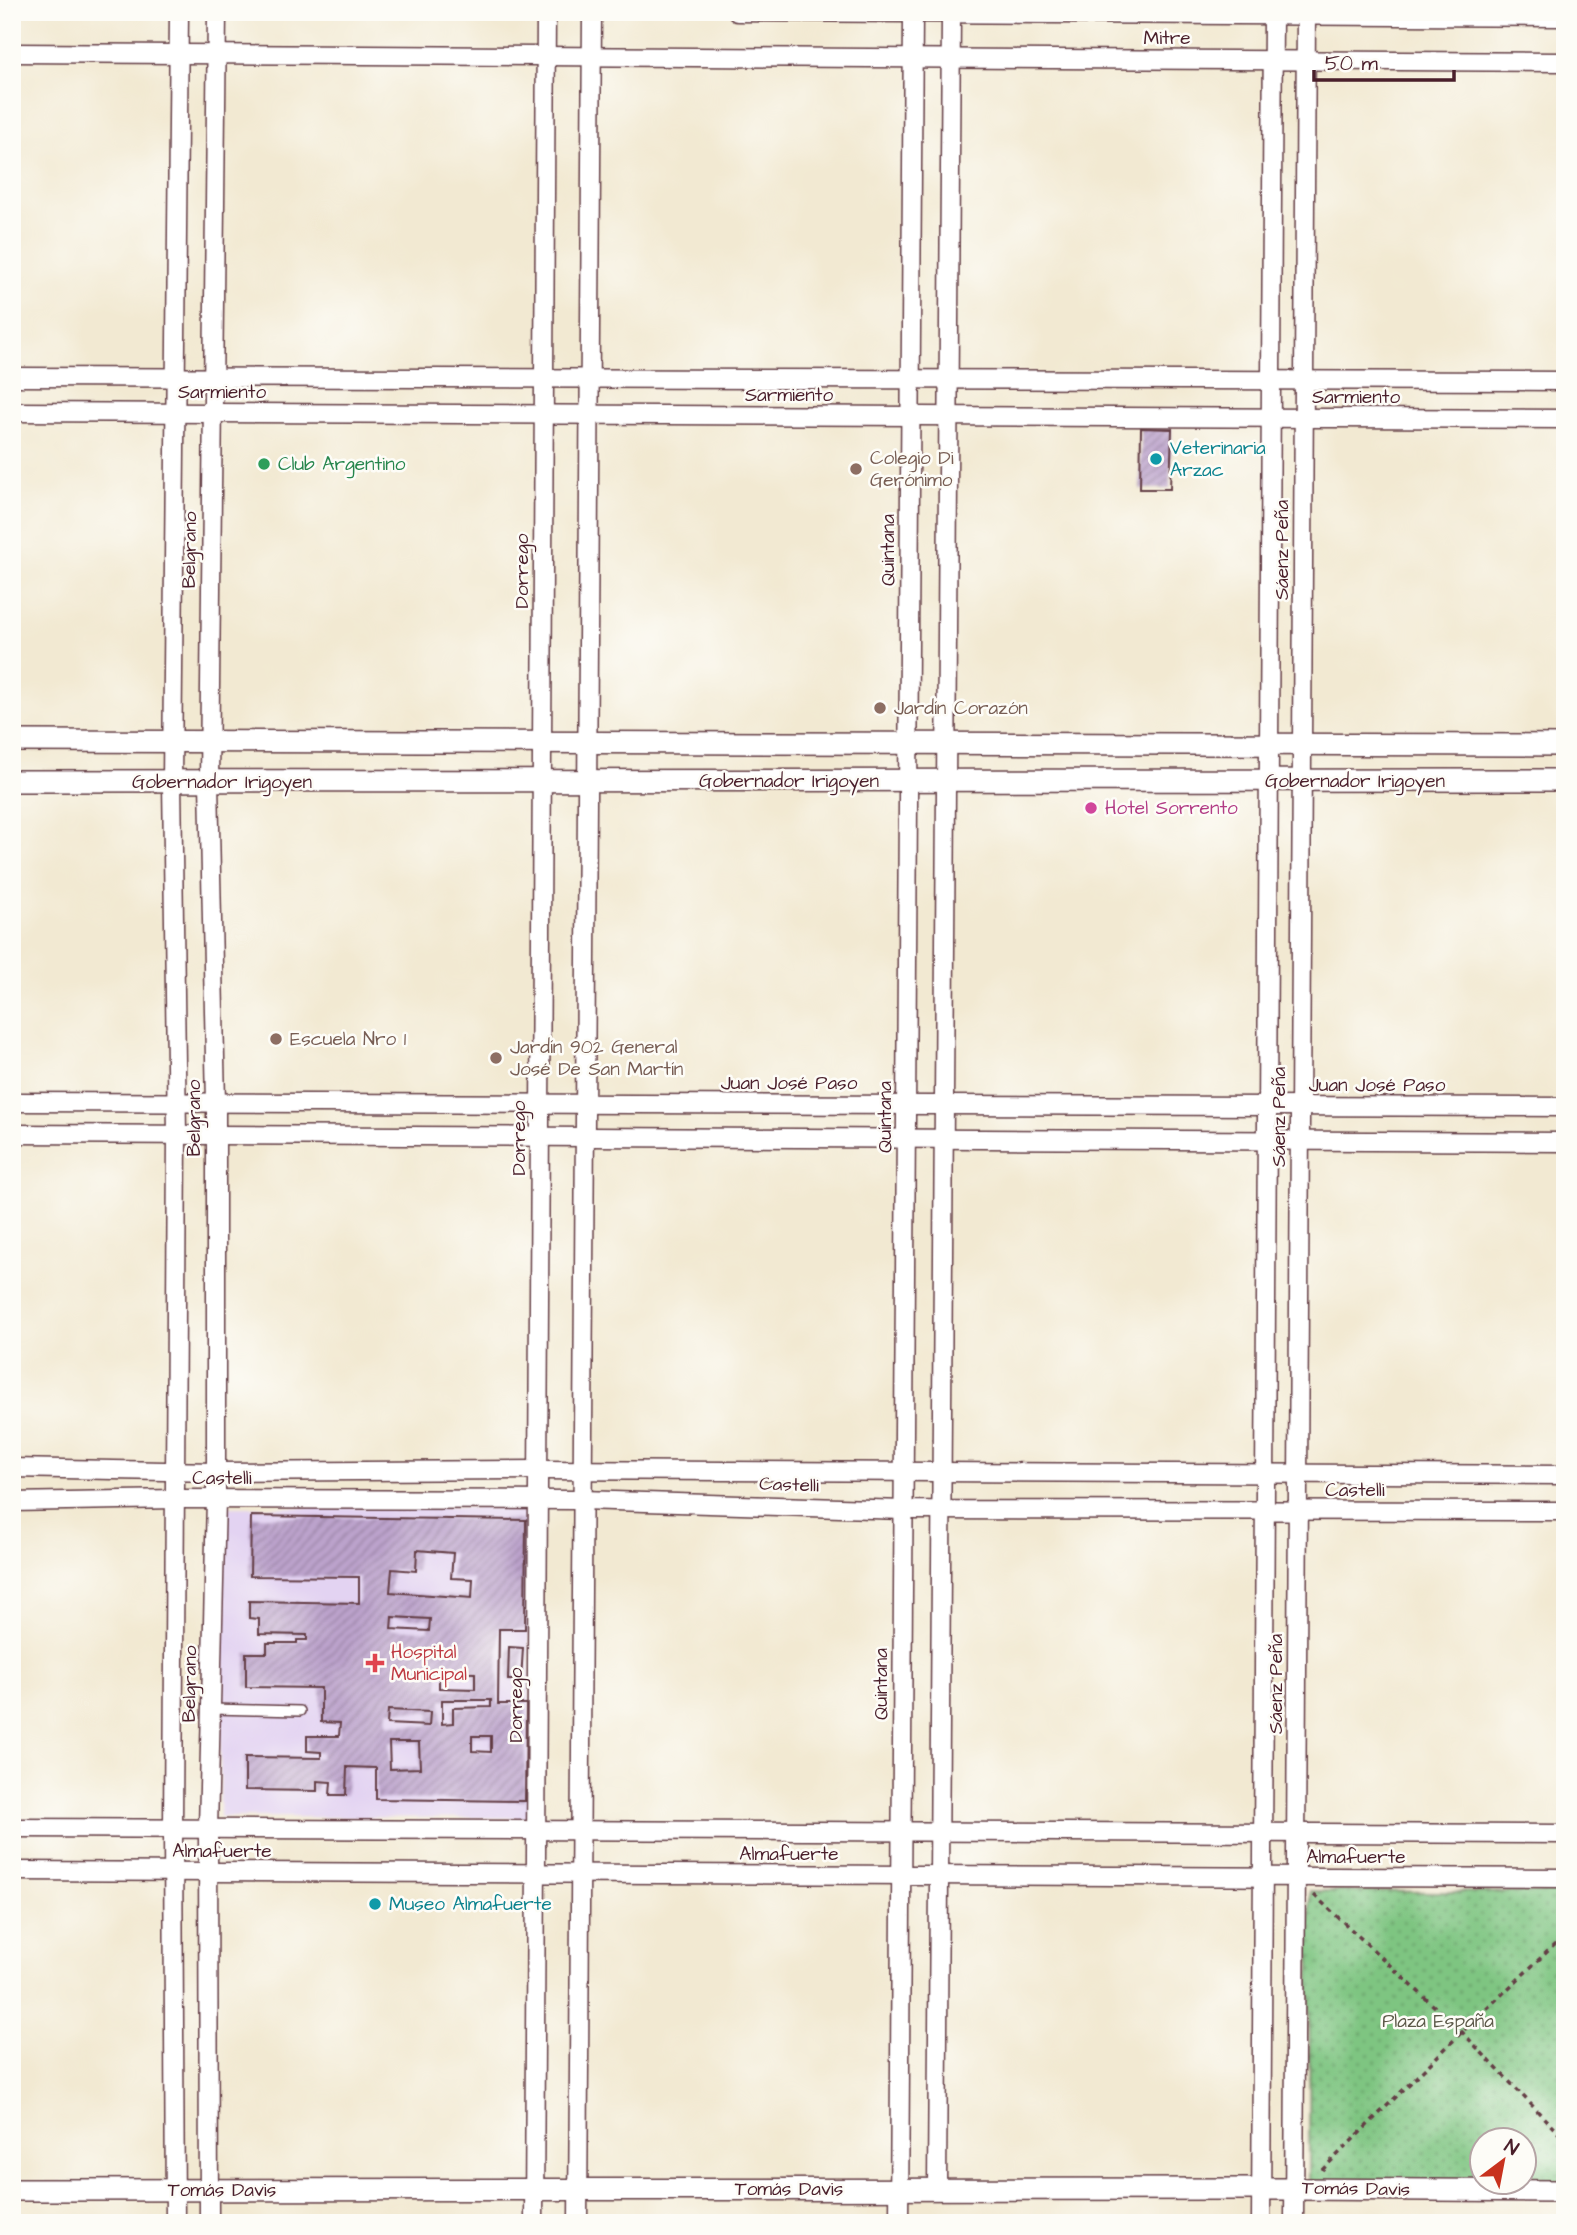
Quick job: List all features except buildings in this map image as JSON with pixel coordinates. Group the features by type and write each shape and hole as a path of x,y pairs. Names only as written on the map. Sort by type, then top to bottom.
{"street":[{"name":"Belgrano","path":"175,2223 173,1829 177,1134 172,742 179,12"},
{"name":"Belgrano","path":"209,2223 208,1829 216,1499 216,1103 209,782 217,12"},
{"name":"Dorrego","path":"534,2223 547,12"},
{"path":"578,2223 592,12"},
{"name":"Mitre","path":"737,12 1565,17"},
{"name":"Quintana","path":"899,2223 913,13"},
{"path":"937,2189 951,13"},
{"name":"Sáenz Peña","path":"1261,2223 1273,14"},
{"name":"Sáenz Peña","path":"1294,2223 1306,14"},
{"name":"Mitre","path":"12,53 1565,62"},
{"name":"Sarmiento","path":"12,377 1565,381"},
{"name":"Sarmiento","path":"12,412 1565,419"},
{"name":"Gobernador Irigoyen","path":"12,741 1565,745"},
{"name":"Gobernador Irigoyen","path":"12,781 1565,780"},
{"name":"Juan José Paso","path":"12,1102 1565,1107"},
{"path":"12,1134 1565,1142"},
{"name":"Castelli","path":"12,1468 215,1472 538,1470 1565,1475"},
{"name":"Castelli","path":"12,1502 539,1499 903,1510 1565,1511"},
{"name":"Almafuerte","path":"12,1828 1565,1834"},
{"name":"Almafuerte","path":"12,1871 1565,1878"},
{"name":"Tomás Davis","path":"12,2190 1565,2191"}],"lane":[{"path":"211,1709 300,1711"}],"path":[{"path":"1310,1891 1462,2032 1565,2140"},
{"path":"1319,2174 1462,2032 1565,1935"}],"shaded area":[{"name":"Hospital Municipal","path":"221,1507 528,1508 531,1818 220,1817"}],"green space":[{"name":"Plaza España","path":"1310,1891 1565,1893 1565,2185 1538,2185 1538,2126 1468,2126 1468,2184 1309,2183"}],"place":[{"name":"Veterinaria Arzac","path":"1156,459"},
{"name":"Club Argentino","path":"264,464"},
{"name":"Colegio Di Gerónimo","path":"856,469"},
{"name":"Jardín Corazón","path":"880,708"},
{"name":"Hotel Sorrento","path":"1091,808"},
{"name":"Escuela Nro 1","path":"276,1039"},
{"name":"Jardín 902 General José De San Martín","path":"496,1058"},
{"name":"Hospital Municipal","path":"375,1663"},
{"name":"Museo Almafuerte","path":"375,1904"}]}
